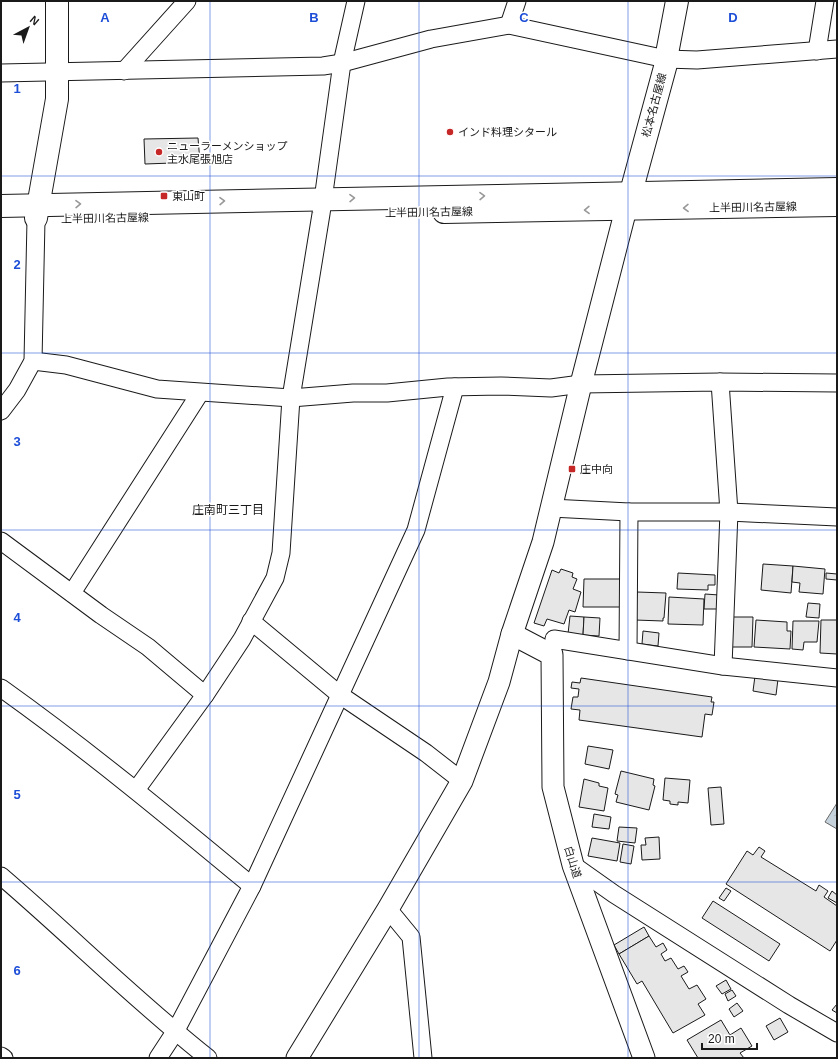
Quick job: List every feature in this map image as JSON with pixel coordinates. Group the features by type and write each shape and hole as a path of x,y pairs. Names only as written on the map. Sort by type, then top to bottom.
{"main road":[{"path":"37,212 57,98 57,1"},
{"name":"松本名古屋線","path":"629,201 667,60 677,1"},
{"name":"上半田川名古屋線","path":"629,201 837,189"},
{"name":"上半田川名古屋線","path":"37,212 629,201 837,205"},
{"path":"1,206 37,212"},
{"path":"1,220 37,212"}],"street":[{"path":"124,70 187,1"},
{"path":"136,790 205,694 242,639 274,578 281,553 291,398 322,206 342,63 356,1"},
{"path":"509,25 517,1"},
{"path":"817,51 825,1"},
{"path":"1,73 323,66 342,63 431,40 509,25 666,59 697,60 837,49"},
{"path":"297,1058 388,909 462,781 499,682 512,634 543,542 581,384 629,201"},
{"path":"1,411 17,390 33,361 37,212"},
{"path":"33,361 66,365 157,389 291,398 353,393 388,393 455,387 501,386 551,388 581,384 601,385 720,382 837,383"},
{"path":"720,382 729,512 723,666"},
{"path":"158,1058 175,1032 252,886 416,530 455,387"},
{"path":"72,593 200,393"},
{"path":"551,508 629,512 729,512 837,517"},
{"path":"628,650 629,512"},
{"path":"1,541 148,647 205,694"},
{"path":"252,620 340,695 426,753 462,781"},
{"path":"512,634 552,655 554,639 723,666 837,678"},
{"name":"白山道","path":"552,655 553,787 573,865 644,1058"},
{"path":"1,688 52,724 136,790 252,886"},
{"path":"573,865 614,894 789,1005 837,1033"},
{"path":"1,876 175,1032 208,1058"},
{"path":"388,909 411,937 423,1058"}],"water":[{"path":"837,803 837,829 825,822"}],"building":[{"path":"198,138 200,162 145,164 144,139"},
{"path":"763,564 793,566 791,593 761,590"},
{"path":"793,566 825,569 823,594 799,592 800,583 792,582"},
{"path":"561,569 573,573 572,577 577,579 573,589 581,592 575,612 569,610 564,624 547,619 544,626 534,623 552,570 559,573"},
{"path":"678,573 715,575 715,585 708,585 708,590 677,589"},
{"path":"826,573 837,574 837,580 826,579"},
{"path":"584,579 624,579 623,607 583,607"},
{"path":"637,592 666,593 663,621 635,620"},
{"path":"705,594 719,595 718,609 704,609"},
{"path":"669,597 704,599 703,625 668,624"},
{"path":"808,603 820,604 819,618 806,617"},
{"path":"570,616 584,617 583,635 568,634"},
{"path":"584,617 600,618 599,636 583,635"},
{"path":"732,617 753,617 752,647 732,647"},
{"path":"756,620 787,622 787,631 791,631 790,649 754,647"},
{"path":"821,620 837,620 837,654 820,653"},
{"path":"793,621 819,621 817,642 804,642 803,650 792,649"},
{"path":"643,631 659,633 658,646 642,644"},
{"path":"755,676 778,679 776,695 753,691"},
{"path":"581,678 712,697 711,702 714,702 712,715 705,714 702,737 579,720 580,710 571,709 573,697 578,697 579,689 571,688 572,682 580,683"},
{"path":"588,746 613,750 609,769 585,764"},
{"path":"621,771 654,779 653,785 655,786 649,810 616,802 618,795 615,794"},
{"path":"665,778 690,780 688,803 678,802 678,805 670,804 670,801 663,800"},
{"path":"584,779 599,783 599,786 608,788 604,811 579,807"},
{"path":"721,787 724,824 711,825 708,788"},
{"path":"594,814 611,817 609,829 592,827"},
{"path":"619,827 637,828 635,843 617,841"},
{"path":"659,837 660,859 642,860 641,845 646,845 645,838"},
{"path":"592,838 620,843 617,861 588,856"},
{"path":"623,844 634,846 631,864 620,862"},
{"path":"759,847 765,851 761,857 816,891 819,885 828,891 824,897 837,906 837,940 830,951 726,884 747,851 753,855"},
{"path":"726,888 731,891 724,901 719,898"},
{"path":"832,891 837,895 837,903 828,898"},
{"path":"713,901 780,944 769,961 702,918"},
{"path":"644,927 649,936 619,954 614,945"},
{"path":"649,936 656,947 663,943 667,950 661,954 665,961 671,958 678,969 684,966 688,972 681,976 689,989 697,985 706,999 698,1004 705,1015 673,1033 642,981 637,984 619,954"},
{"path":"726,980 731,989 722,994 716,986"},
{"path":"732,990 736,996 728,1001 725,994"},
{"path":"737,1003 743,1011 734,1017 729,1009"},
{"path":"837,1004 837,1013 832,1010"},
{"path":"780,1018 788,1032 774,1040 766,1026"},
{"path":"721,1020 730,1035 741,1028 752,1046 740,1053 744,1058 698,1058 687,1040"}],"place":[{"name":"インド料理シタール","path":"450,132"},
{"name":"ニューラーメンショップ 主水尾張旭店","path":"159,152"},
{"name":"東山町","path":"164,196"},
{"name":"庄中向","path":"572,469"}],"district":[{"name":"庄南町三丁目","path":"228,510"}]}
